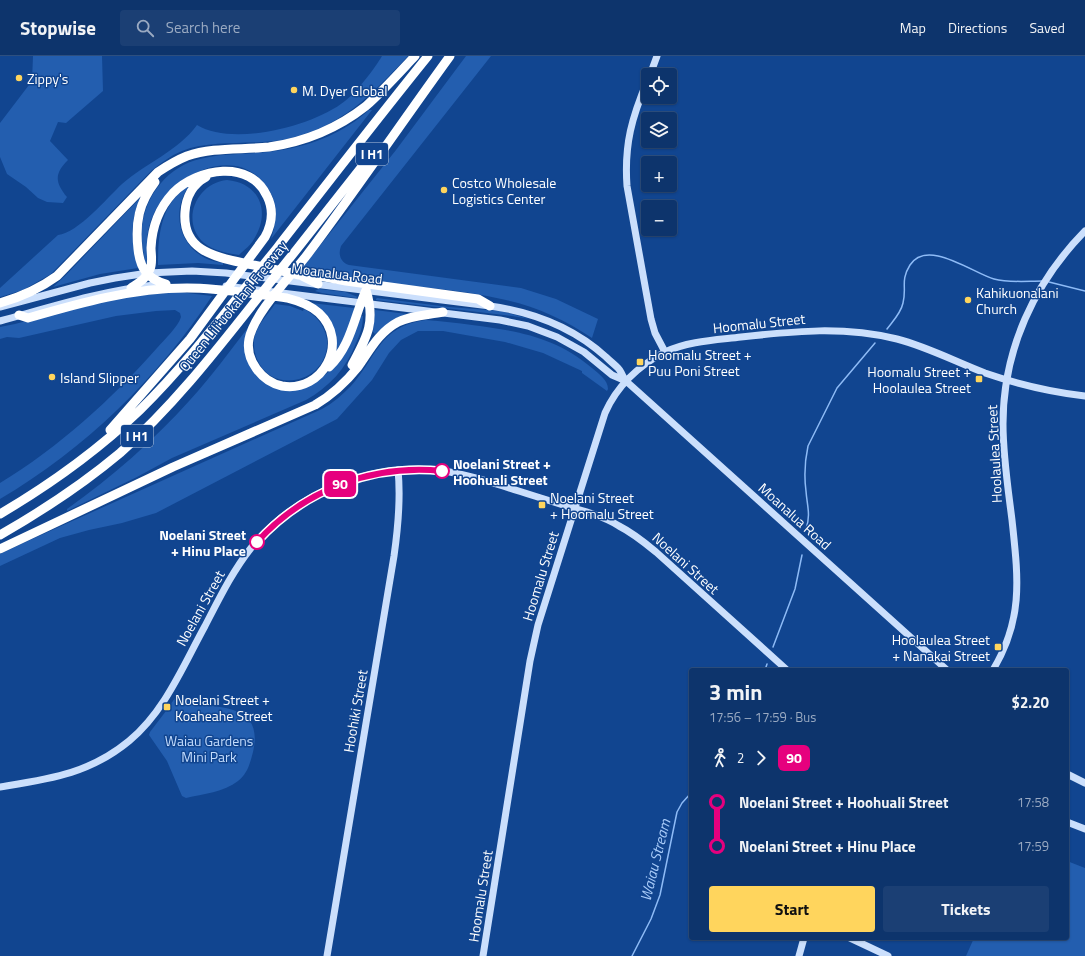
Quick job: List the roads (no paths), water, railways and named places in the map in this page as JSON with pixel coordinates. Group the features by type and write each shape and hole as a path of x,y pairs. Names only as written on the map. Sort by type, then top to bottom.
{"highway":[{"path":"0,303 33,291 57,276 158,172 171,164 187,156 203,152 281,145 304,139 326,130 347,119 366,105 415,56"},
{"name":"Queen Liliʻuokalani Freeway","path":"0,514 48,484 90,454 134,415 159,390 230,306 428,56"},
{"path":"366,290 365,303 341,352 331,365 316,377 302,385 283,386 269,381 258,371 251,358 249,339 253,326 263,310 307,255 450,56"},
{"name":"Queen Liliʻuokalani Freeway","path":"0,535 28,519 75,488 120,453 160,415 218,348 450,56"},
{"path":"166,284 153,280 143,268 138,252 136,229 144,200 157,179 173,165 187,156"},
{"path":"90,454 190,339 265,237 271,224 271,211 268,197 260,185 250,177 234,171 217,172 204,174 188,182 174,192 163,206 152,232 151,268 144,280 131,288"},
{"path":"217,172 198,182 187,200 185,207 185,221 188,232 194,243 203,251 215,256 299,275 318,284"},
{"path":"299,275 309,274 346,281 478,299 490,306"},
{"path":"19,315 28,318 102,298 159,289 212,289 287,298 299,301 314,309 320,314 330,328 333,344 332,354 328,363 316,377"},
{"path":"350,375 352,365 367,335 370,309 365,303"},
{"path":"0,549 173,468 315,405 336,391 357,367 377,338 391,326 412,317 443,312"}],"street":[{"path":"653,68 657,56"},
{"path":"641,97 628,137 626,186 650,319 655,333 665,352"},
{"name":"Hoolaulea Street","path":"994,668 1002,653 1016,611 1016,564 1004,440 1003,409 1007,380 1020,329 1031,304 1048,275 1063,255 1085,231"},
{"name":"Moanalua Road","path":"0,308 90,283 127,275 180,271 210,272 318,284 490,306 520,312 550,322 570,331 613,363 626,381 945,668"},
{"name":"Moanalua Road","path":"0,321 96,294 131,288 166,284 233,286 514,322 540,330 574,346 596,361 612,375 626,381"},
{"name":"Hoomalu Street","path":"483,956 538,625 604,414 618,389 626,381 645,364 665,352 692,343 817,330 852,331 878,335 911,343 984,373 1007,380 1044,389 1085,396"},
{"name":"Noelani Street","path":"0,787 54,778 78,771 108,756 128,742 148,722 163,702 231,578 244,558 262,536 295,508 325,490 359,477 398,470 426,470 456,473 574,508 610,521 635,536 656,552 785,668"},
{"name":"Hoohiki Street","path":"326,956 394,556 399,510 400,482 398,470"},
{"path":"1069,775 1085,783"},
{"path":"1069,823 1085,829"},
{"path":"799,956 803,940"},
{"path":"854,940 888,956"}],"waterway":[{"name":"Waiau Stream","path":"887,329 902,307 904,297 904,280 910,265 918,258 927,255 939,256 994,279 1012,281 1043,281"},
{"name":"Waiau Stream","path":"1049,282 1085,291"},
{"name":"Waiau Stream","path":"806,529 808,514 805,474 808,446 837,388 875,343"},
{"name":"Waiau Stream","path":"773,647 795,589 802,555"},
{"name":"Waiau Stream","path":"766,668 767,664"},
{"name":"Waiau Stream","path":"632,956 651,919 660,895 677,812 689,795"}],"place":[{"name":"Zippy's","path":"19,78"},
{"name":"M. Dyer Global","path":"294,90"},
{"name":"Costco Wholesale Logistics Center","path":"444,190"},
{"name":"Kahikuonalani Church","path":"968,300"},
{"name":"Hoomalu Street + Puu Poni Street","path":"640,362"},
{"name":"Island Slipper","path":"52,377"},
{"name":"Hoomalu Street + Hoolaulea Street","path":"979,379"},
{"name":"Noelani Street + Hoohuali Street","path":"442,471"},
{"name":"Noelani Street + Hoomalu Street","path":"542,505"},
{"name":"Noelani Street + Hinu Place","path":"257,542"},
{"name":"Hoolaulea Street + Nanakai Street","path":"998,647"},
{"name":"Noelani Street + Koaheahe Street","path":"167,707"}],"park label":[{"name":"Waiau Gardens Mini Park","path":"209,748"}]}
